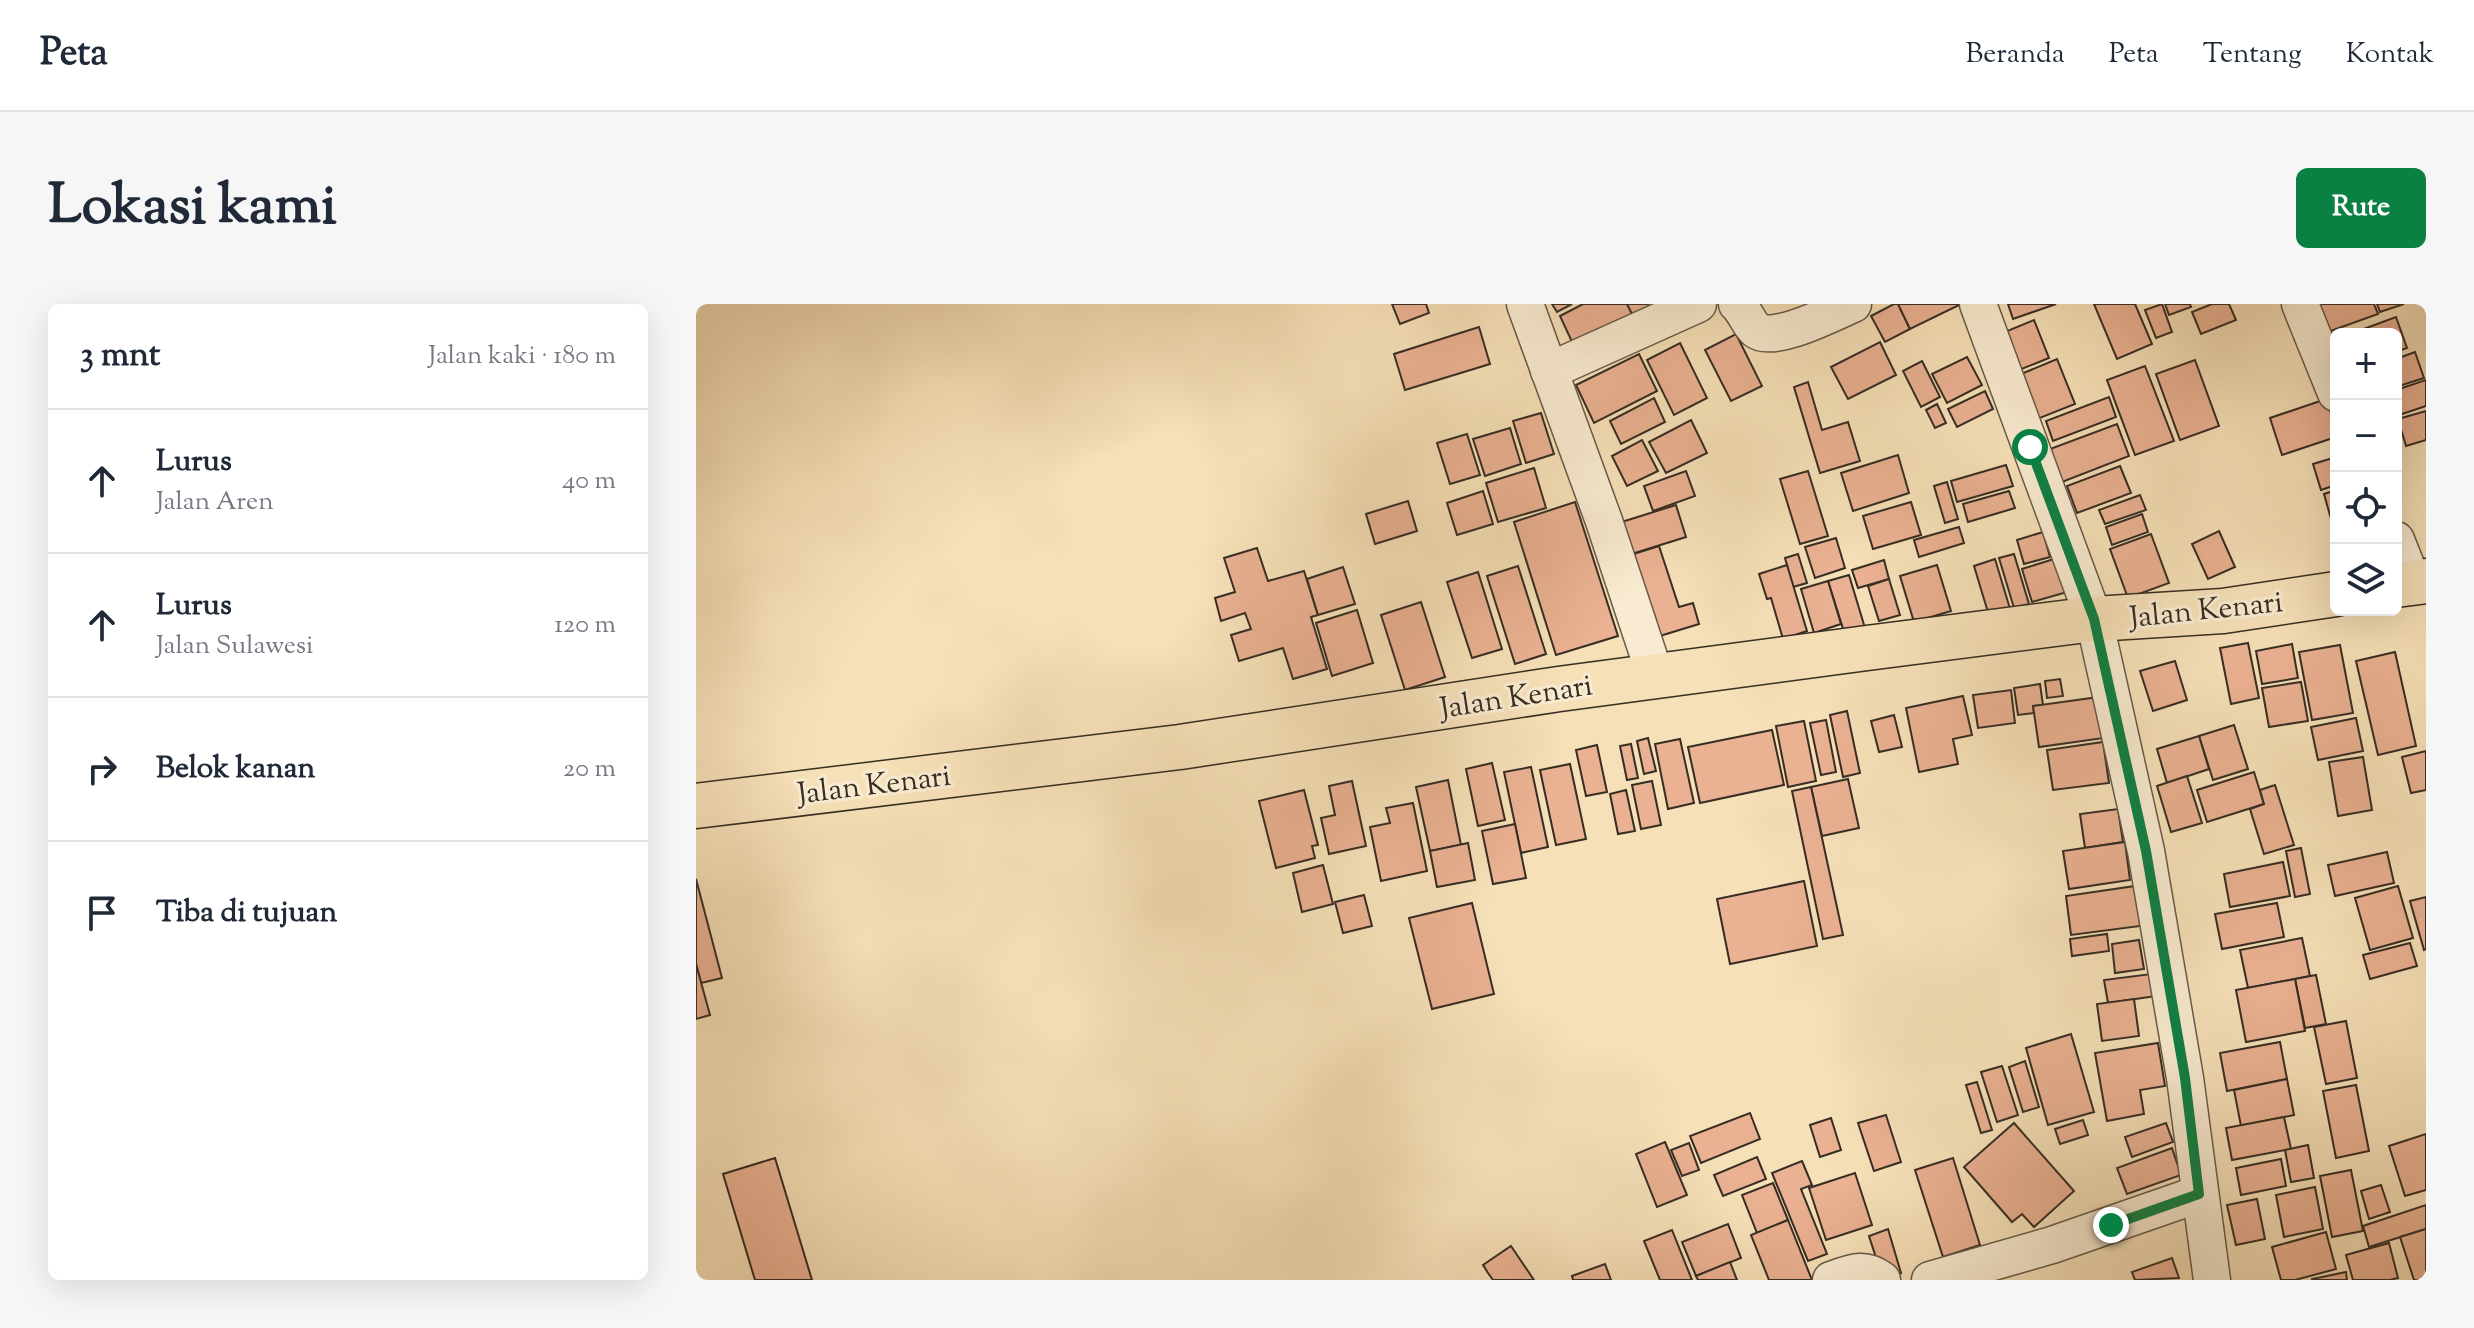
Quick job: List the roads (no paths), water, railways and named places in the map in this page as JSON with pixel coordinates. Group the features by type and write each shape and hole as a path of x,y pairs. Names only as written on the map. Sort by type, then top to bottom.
{"highway":[{"name":"Jalan Kenari","path":"696,806 1180,747 1655,675 2094,619 2223,611 2330,595"}],"street":[{"path":"1525,304 1604,521 1655,675"},
{"path":"1549,371 1698,304"},
{"path":"1737,304 1757,332 1770,336 1853,304"},
{"path":"1978,304 2094,619 2146,851 2185,1078 2212,1280"},
{"path":"2300,304 2330,378"},
{"path":"2397,544 2412,583"},
{"path":"1930,1280 2052,1245 2199,1194"},
{"path":"1831,1280 1858,1270 1874,1274 1882,1280"}]}
